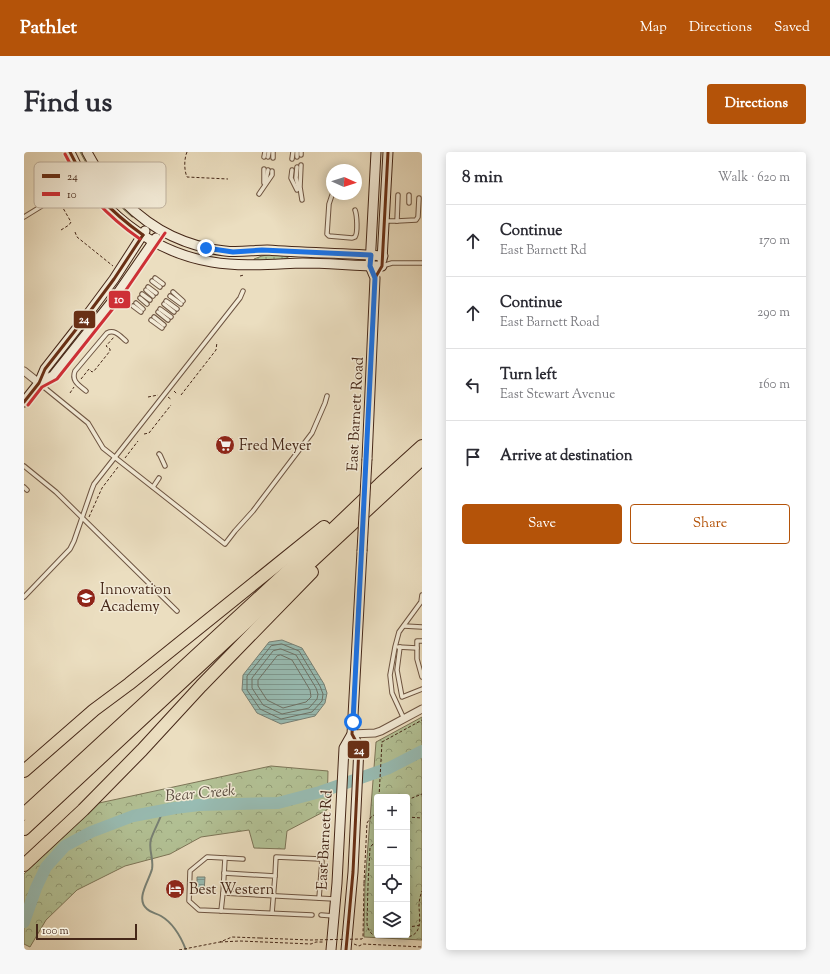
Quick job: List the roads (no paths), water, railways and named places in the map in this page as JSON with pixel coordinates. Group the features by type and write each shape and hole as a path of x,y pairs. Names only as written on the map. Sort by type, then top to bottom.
{"highway":[{"path":"24,814 422,446"},
{"path":"24,829 422,459"},
{"path":"24,771 94,710 129,684 380,484"},
{"path":"24,865 142,750 201,686 329,555 379,499"}],"main road":[{"path":"70,152 75,162"},
{"path":"87,152 92,162"},
{"name":"East Barnett Road","path":"362,551 375,278 370,266 376,152"},
{"name":"East Barnett Road","path":"375,278 382,266 388,152"},
{"path":"111,208 142,235 171,249 211,262 256,265 304,263 382,266"},
{"path":"131,208 150,223 172,236 188,243 206,248 244,252 262,250 383,256"},
{"path":"24,402 39,383 44,369 114,279 150,223"},
{"path":"39,383 53,376 58,370 111,303 161,230"},
{"name":"East Barnett Rd","path":"331,950 344,748 352,734 362,551"},
{"name":"East Barnett Rd","path":"350,947 359,756 359,747 352,734"}],"street":[{"path":"24,371 39,383"},
{"path":"352,734 375,733 381,731 422,709"}],"lane":[{"path":"265,152 268,157"},
{"path":"268,152 268,157"},
{"path":"268,157 273,152"},
{"path":"292,159 293,152"},
{"path":"297,152 300,155"},
{"path":"292,170 291,178 302,200 299,166"},
{"path":"259,194 264,188 272,175 268,170 264,188"},
{"path":"397,221 398,195"},
{"path":"409,196 409,203"},
{"path":"384,221 416,220 418,217 419,198"},
{"path":"330,200 327,234 329,236 355,237 357,214 355,210"},
{"path":"24,217 39,208"},
{"path":"408,215 408,221"},
{"path":"383,256 392,263"},
{"path":"382,266 392,263 422,263"},
{"path":"154,280 161,286"},
{"path":"147,288 155,294"},
{"path":"24,597 70,549 94,484 240,298 243,291"},
{"path":"172,294 182,302"},
{"path":"141,296 149,302"},
{"path":"165,302 176,311"},
{"path":"134,304 142,310"},
{"path":"159,310 170,318"},
{"path":"152,319 163,327"},
{"path":"86,391 74,380 73,376 75,371 107,333 115,332 126,341"},
{"path":"39,383 88,423 101,445 225,544 312,433 327,396"},
{"path":"159,454 165,466"},
{"path":"24,466 56,492 177,611"},
{"path":"153,487 159,478"},
{"path":"404,719 392,693 390,676 399,632 421,602 422,596"},
{"path":"404,626 422,627"},
{"path":"422,641 417,641 416,659 422,677"},
{"path":"395,647 417,648"},
{"path":"400,647 398,670 402,697 422,689"},
{"path":"416,659 422,657"},
{"path":"243,859 207,857 190,871 189,901 199,910 312,915"},
{"path":"272,913 276,857 322,861 319,898"},
{"path":"221,911 225,858"},
{"path":"224,873 275,876"},
{"path":"222,893 335,899"},
{"path":"321,915 334,916"}],"water":[{"path":"282,640 302,648 324,684 327,693 325,703 315,716 281,724 257,713 242,690 243,675 269,642"},
{"path":"197,877 205,877 204,892 197,892"}],"waterway":[{"name":"Bear Creek","path":"24,922 36,888 46,867 65,846 91,832 133,816 175,808 199,805 278,803 320,792 389,768 422,751"},
{"path":"163,810 150,843 152,869 142,900 144,905 149,910 161,916 173,926 186,950"}],"place":[{"name":"Fred Meyer","path":"225,445"},
{"name":"Innovation Academy","path":"86,598"},
{"name":"Best Western","path":"175,889"}]}
